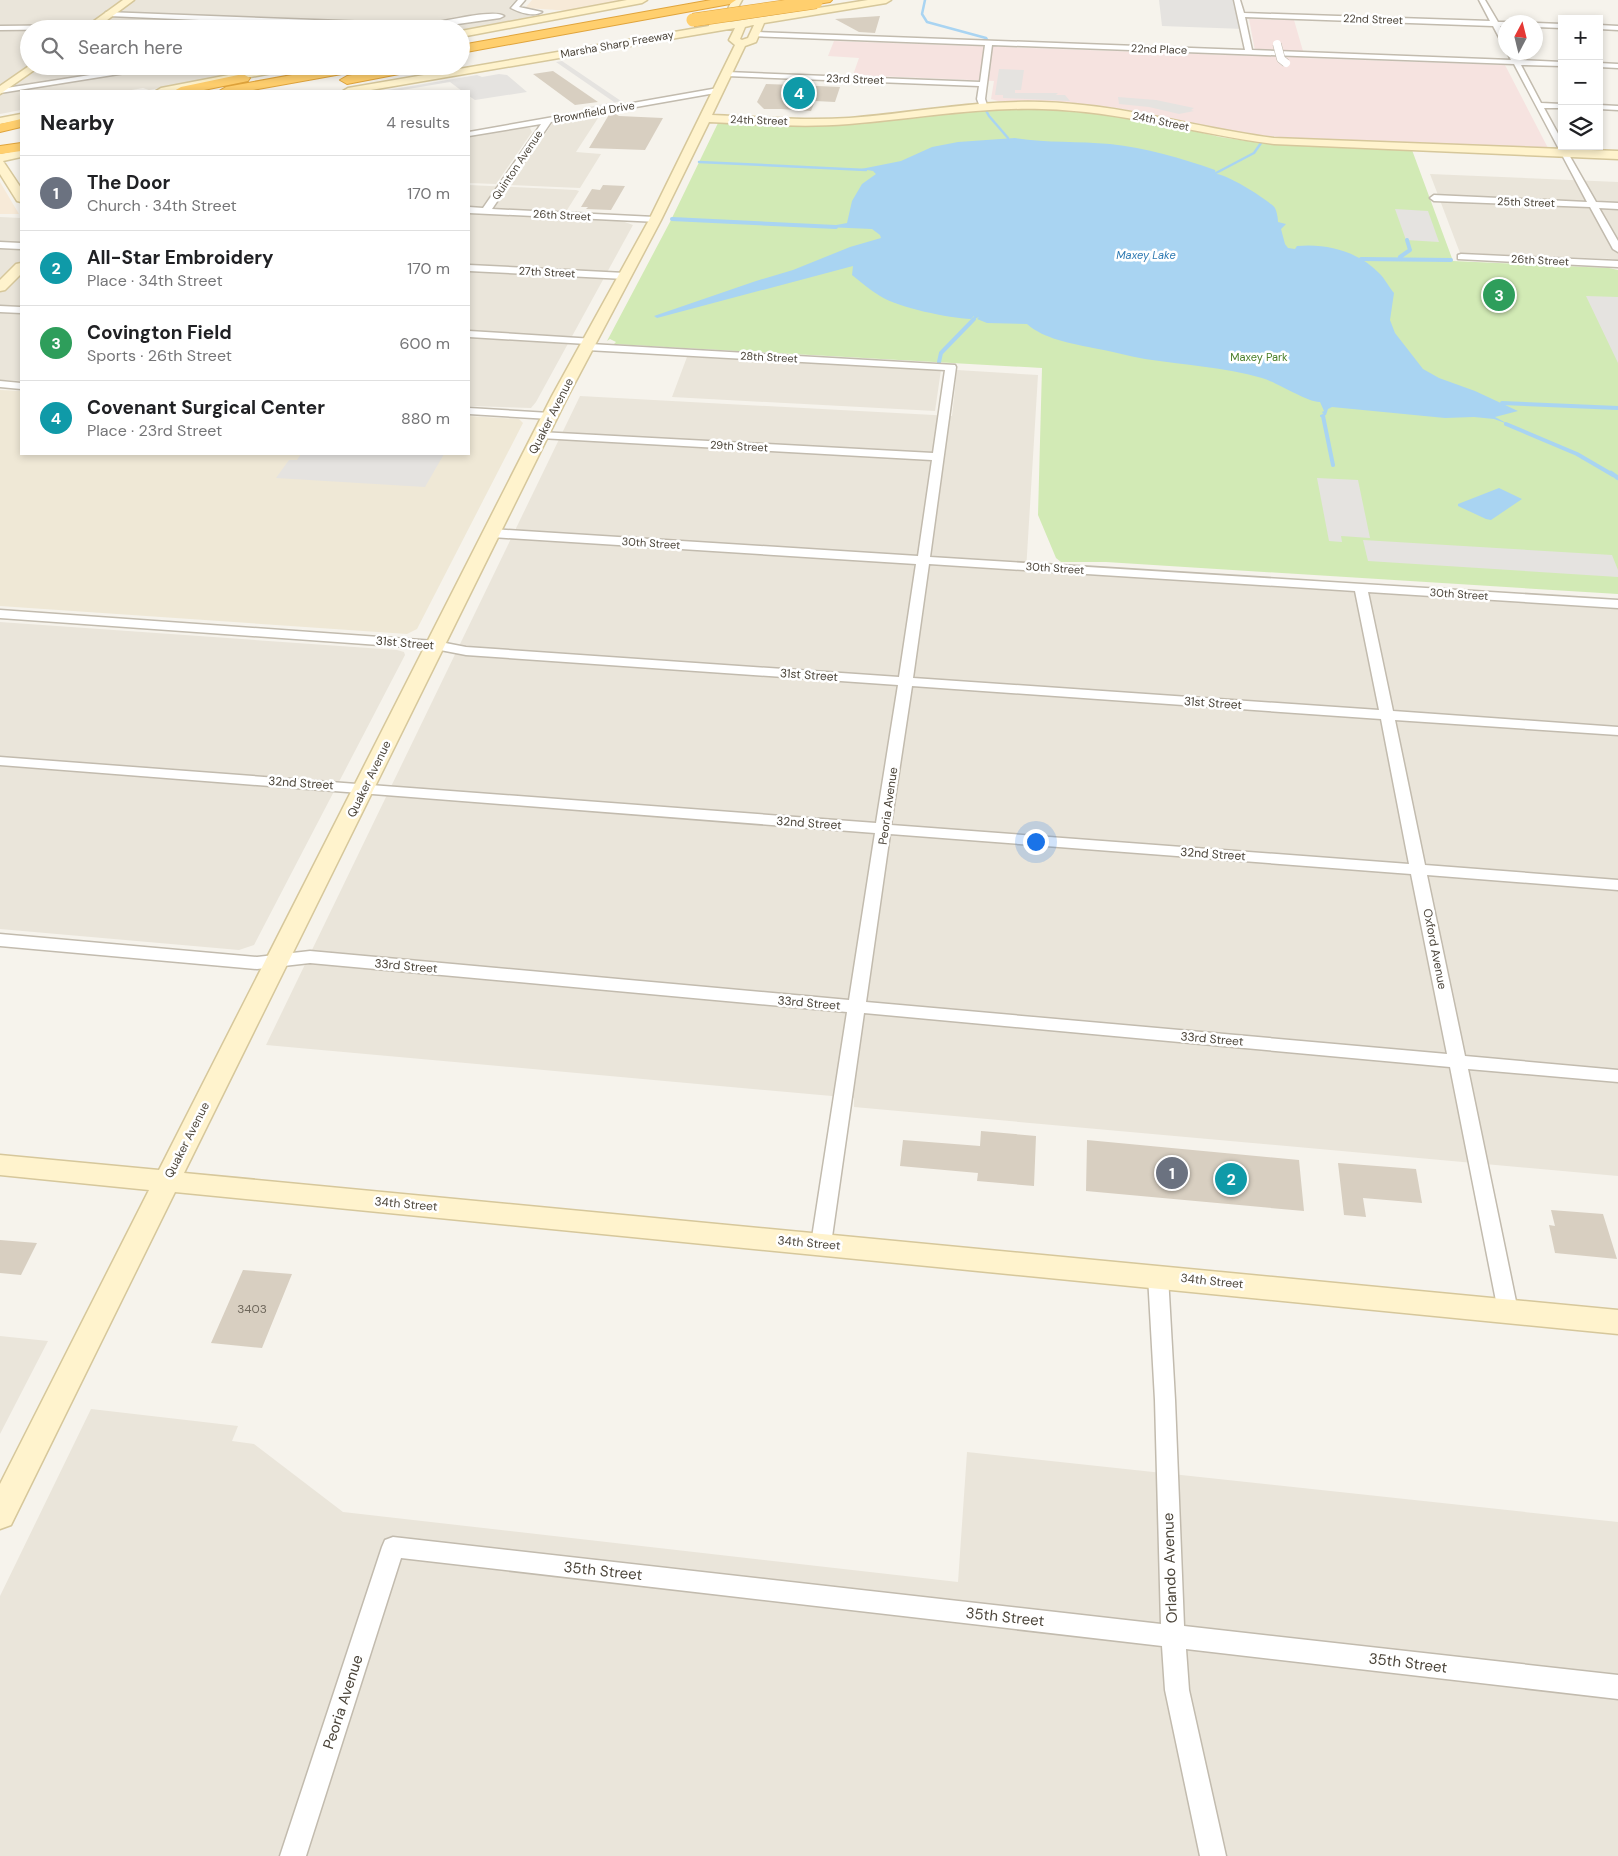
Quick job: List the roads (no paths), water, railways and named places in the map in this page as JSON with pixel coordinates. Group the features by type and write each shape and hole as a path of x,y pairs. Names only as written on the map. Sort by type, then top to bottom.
{"highway":[{"name":"Marsha Sharp Freeway","path":"470,47 706,2 730,0"},
{"name":"Marsha Sharp Freeway","path":"470,56 573,37 696,21 770,0"},
{"path":"696,21 818,4"},
{"path":"186,90 253,75"},
{"path":"232,90 314,75"},
{"path":"289,90 371,75"},
{"path":"0,128 20,124"},
{"path":"0,132 20,128"},
{"path":"0,142 20,138"},
{"path":"0,150 20,147"}],"main road":[{"path":"100,20 129,0"},
{"path":"470,32 642,0"},
{"path":"696,21 728,20 737,0"},
{"name":"Quaker Avenue","path":"0,1515 7,1487 279,961 550,416 655,220 727,74 741,24 751,21 762,0"},
{"path":"788,0 787,8 818,4"},
{"name":"Marsha Sharp Freeway","path":"470,66 696,21 751,21 818,4 886,0"},
{"path":"696,21 738,40"},
{"path":"751,21 760,24 755,34"},
{"name":"Quaker Avenue","path":"738,40 752,40 755,34"},
{"path":"0,91 22,75"},
{"path":"167,90 246,75"},
{"name":"Marsha Sharp Freeway","path":"353,90 428,75"},
{"name":"24th Street","path":"704,118 837,122 983,105 1052,105 1098,109 1219,133 1274,141 1618,155"},
{"path":"0,121 20,117"},
{"path":"0,158 20,154"},
{"path":"0,164 20,195"},
{"path":"0,287 20,268"},
{"name":"34th Street","path":"0,1165 1618,1322"}],"street":[{"path":"522,0 515,8 538,12"},
{"path":"1237,0 1249,52"},
{"path":"1482,0 1498,29"},
{"path":"109,14 265,20"},
{"name":"22nd Street","path":"1242,15 1495,24"},
{"path":"463,20 500,16"},
{"path":"1543,25 1558,26"},
{"path":"1603,27 1618,28"},
{"path":"0,28 20,28"},
{"name":"22nd Place","path":"755,34 1558,64"},
{"path":"983,105 981,99 982,84 989,43"},
{"path":"1278,44 1282,59 1286,63"},
{"path":"1516,62 1618,249"},
{"path":"1603,65 1618,66"},
{"name":"23rd Street","path":"727,74 982,84"},
{"path":"0,91 106,75"},
{"name":"Brownfield Drive","path":"470,134 718,90"},
{"path":"1538,105 1558,106"},
{"path":"1603,107 1618,108"},
{"name":"Quinton Avenue","path":"486,211 548,120"},
{"name":"25th Street","path":"1434,198 1618,206"},
{"name":"26th Street","path":"470,210 655,220"},
{"path":"0,245 20,246"},
{"name":"26th Street","path":"1461,257 1618,264"},
{"name":"27th Street","path":"470,268 625,276"},
{"path":"0,309 20,310"},
{"name":"28th Street","path":"470,334 588,344 951,367"},
{"name":"Peoria Avenue","path":"821,1244 885,828 951,367"},
{"path":"0,384 20,386"},
{"path":"470,411 550,416"},
{"name":"29th Street","path":"540,436 938,457"},
{"name":"30th Street","path":"492,533 1618,604"},
{"name":"Oxford Avenue","path":"1361,588 1508,1311"},
{"name":"31st Street","path":"0,614 435,645 466,651 1618,731"},
{"name":"32nd Street","path":"0,761 1618,885"},
{"name":"33rd Street","path":"0,940 256,963 310,957 1618,1076"},
{"name":"Orlando Avenue","path":"1158,1276 1165,1400 1173,1636 1177,1690 1213,1856"},
{"name":"Peoria Avenue","path":"293,1856 393,1547"},
{"name":"35th Street","path":"393,1547 1618,1687"}],"water":[{"name":"Maxey Lake","path":"1015,138 1039,141 1098,143 1137,148 1189,161 1215,170 1216,174 1247,188 1265,199 1275,208 1278,222 1286,224 1281,229 1288,248 1295,249 1297,246 1309,245 1343,251 1363,260 1380,274 1394,293 1390,320 1395,333 1423,369 1439,378 1475,391 1518,411 1495,417 1508,424 1494,419 1474,417 1445,418 1332,407 1328,409 1326,415 1320,417 1320,415 1324,415 1322,412 1324,411 1320,402 1308,399 1262,378 1248,374 1145,359 1075,344 1049,337 1027,324 987,323 977,319 979,317 974,319 974,316 971,319 950,317 899,305 869,289 852,275 853,266 657,318 654,316 793,270 850,247 881,238 872,229 825,227 835,227 831,226 847,223 852,201 862,184 876,174 873,171 861,169 901,161 932,147 958,142"},
{"path":"1499,488 1522,499 1491,520 1458,506 1458,504"}],"waterway":[{"path":"925,0 922,14 927,22 986,38 989,43"},
{"path":"983,105 989,116 1008,138"},
{"path":"1216,173 1254,153 1261,143"},
{"path":"699,162 866,170"},
{"path":"672,219 836,227"},
{"path":"1400,257 1410,250 1407,240"},
{"path":"1361,259 1451,260"},
{"path":"939,362 941,353 974,319"},
{"path":"1502,403 1618,408"},
{"path":"1323,416 1333,465"},
{"path":"1506,424 1577,454 1613,475"},
{"path":"1611,473 1618,478"}],"place":[{"name":"Covenant Surgical Center","path":"799,93"},
{"name":"Covington Field","path":"1499,295"},
{"name":"The Door","path":"1172,1173"},
{"name":"All-Star Embroidery","path":"1231,1179"}],"park label":[{"name":"Maxey Park","path":"1259,357"}]}
